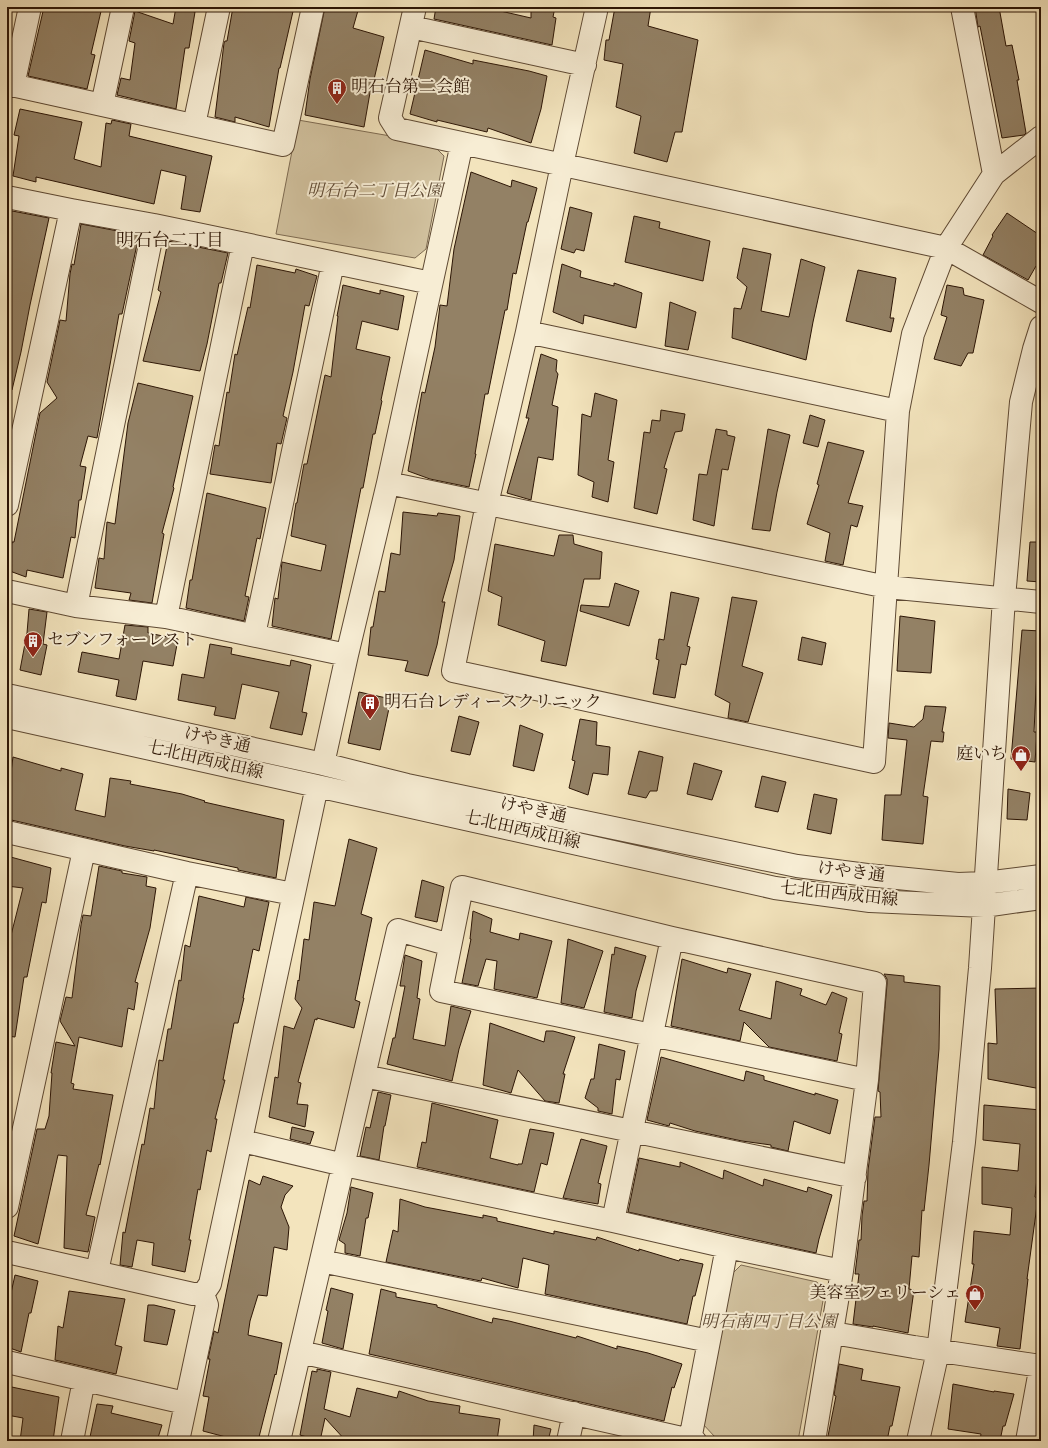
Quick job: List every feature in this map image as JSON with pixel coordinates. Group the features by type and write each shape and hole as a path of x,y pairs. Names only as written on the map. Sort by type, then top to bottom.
{"street":[{"path":"30,7 10,85 283,145 313,7"},
{"path":"102,105 123,7"},
{"path":"194,126 219,7"},
{"path":"597,7 527,332 487,504 453,671 874,762 898,411 913,334 946,248 994,174 1041,136"},
{"path":"962,7 994,174"},
{"path":"585,65 413,17 390,118 397,129 946,248 1041,302"},
{"path":"323,764 388,483 462,143"},
{"path":"7,198 154,225 431,283"},
{"path":"7,505 71,210"},
{"path":"76,606 154,225"},
{"path":"166,617 243,244"},
{"path":"254,635 333,262"},
{"path":"918,1441 938,1351 964,1142 980,968 1004,598 1020,402 1041,327"},
{"path":"527,332 898,411"},
{"path":"388,483 887,587 1041,602"},
{"path":"7,591 76,606 166,617 347,655"},
{"name":"けやき通","path":"7,695 323,764 407,785 798,866 867,875 950,883 985,883 1041,876"},
{"name":"七北田西成田線","path":"7,717 775,888 870,900 984,906 1041,898"},
{"path":"178,1441 207,1305 204,1294 210,1284 242,1141 293,894 318,786"},
{"path":"7,832 187,873 293,894"},
{"path":"7,1207 84,850"},
{"path":"97,1272 187,873"},
{"path":"814,1441 833,1333 855,1177 867,1080 875,984 672,938 462,887 441,991 867,1080"},
{"path":"279,1441 398,930 450,945"},
{"path":"613,1221 672,938"},
{"path":"364,1076 855,1177"},
{"path":"242,1141 344,1165 613,1221 727,1248 842,1271"},
{"path":"300,1352 692,1440 727,1248"},
{"path":"7,1252 193,1294 204,1294"},
{"path":"321,1261 709,1341"},
{"path":"833,1333 938,1351 1041,1365 1027,1441"},
{"path":"7,1362 185,1403"},
{"path":"72,1441 84,1380"},
{"path":"568,1441 574,1414"}],"green space":[{"name":"明石台二丁目公園","path":"298,120 431,143 444,156 426,249 415,258 276,234"},
{"name":"明石南四丁目公園","path":"741,1265 817,1282 824,1295 798,1441 734,1441 715,1437 702,1423 728,1278"}],"building":[{"path":"44,7 102,7 91,54 95,55 87,89 28,76"},
{"path":"176,7 195,12 189,48 185,48 176,109 117,95 121,78 130,80 135,43 129,41 135,11 173,24"},
{"path":"233,7 294,7 279,68 269,127 235,117 235,122 215,117 224,43 227,41"},
{"path":"325,7 359,7 353,28 384,37 372,88 371,87 364,127 305,115 310,79"},
{"path":"436,7 483,7 531,18 531,7 555,7 553,17 556,18 552,45 434,19"},
{"path":"615,7 651,7 648,26 698,40 682,132 675,132 667,162 634,153 641,116 616,107 623,64 604,60 606,40 609,40"},
{"path":"975,7 999,7 1006,46 1012,45 1019,80 1017,80 1026,133 1024,135 1002,138"},
{"path":"425,50 473,64 473,60 547,76 541,109 531,143 488,128 487,132 437,120 437,122 410,114"},
{"path":"20,109 82,122 74,159 101,167 106,123 111,124 112,120 131,124 129,136 212,156 200,212 181,209 186,176 161,170 154,204 36,177 36,182 13,176 19,136 14,135"},
{"path":"471,172 511,187 512,180 537,188 527,222 516,274 513,273 507,310 505,310 488,394 485,394 476,454 469,487 430,479 408,471 422,392 425,393 435,347 440,305 447,306 454,249"},
{"path":"570,207 592,213 584,251 576,249 574,253 561,249"},
{"path":"7,210 49,218 12,390 7,389"},
{"path":"1007,213 1041,236 1041,270 1036,266 1028,280 983,255 993,236 992,235"},
{"path":"634,216 660,222 659,228 710,241 703,281 625,262"},
{"path":"81,224 139,235 122,314 119,314 97,438 88,436 80,466 86,467 81,500 79,500 75,538 71,537 63,578 27,570 26,577 7,570 40,413 57,398 47,382 60,320 66,321 70,274 72,264 74,265"},
{"path":"168,241 228,253 221,283 219,283 200,371 143,361 161,292 158,290"},
{"path":"743,248 771,254 761,311 789,317 801,259 825,267 806,360 732,338 734,308 741,309 747,287 737,278"},
{"path":"562,264 581,271 580,277 614,286 614,283 642,293 636,328 584,315 583,324 553,312"},
{"path":"257,265 295,273 296,269 317,276 309,306 305,305 293,372 283,416 287,418 281,444 277,443 271,483 210,474 215,445 219,446 227,392 229,393 235,354 237,355 248,307 250,308"},
{"path":"858,270 896,278 890,318 894,318 891,332 846,321"},
{"path":"343,285 380,294 380,290 404,296 398,330 362,321 356,349 390,357 375,434 373,434 363,488 361,488 331,639 272,626 275,598 278,599 282,562 321,571 326,545 291,536 304,464 307,464 325,375 331,377 337,316"},
{"path":"947,285 963,288 964,295 984,300 973,353 968,353 961,366 934,359 947,317 941,315"},
{"path":"670,302 696,312 688,350 665,346"},
{"path":"541,354 557,360 556,371 558,374 552,405 558,407 553,460 538,457 531,500 507,493 529,418 526,418"},
{"path":"138,383 193,396 174,488 162,533 164,534 152,603 129,600 131,593 95,588 99,558 104,559 107,522 115,524 128,423"},
{"path":"595,393 617,400 608,460 614,462 608,502 592,497 594,482 578,475 582,414 591,417"},
{"path":"661,410 685,414 682,431 675,432 664,468 667,469 657,514 634,508 644,432 650,433 652,420 660,421"},
{"path":"810,415 825,420 818,447 803,443"},
{"path":"716,429 727,431 727,435 735,437 728,470 722,469 714,526 693,520 699,474 707,475"},
{"path":"768,429 790,435 770,531 752,529"},
{"path":"828,442 864,451 848,503 863,506 857,527 851,525 843,565 825,561 830,533 807,524 819,485 817,484"},
{"path":"207,493 266,508 260,539 257,538 245,596 249,597 244,621 186,608"},
{"path":"403,512 437,516 438,513 460,516 454,560 442,602 445,602 437,645 428,676 405,671 408,661 368,655 371,627 373,627 379,591 385,592 391,553 400,555"},
{"path":"559,535 573,535 574,544 602,552 600,579 584,579 566,666 541,661 545,641 498,625 502,597 488,591 495,544 554,556"},
{"path":"1030,542 1041,542 1041,582 1027,581"},
{"path":"615,583 639,591 629,626 580,611 581,605 609,607"},
{"path":"671,592 699,598 687,646 690,647 686,665 681,664 675,698 653,694 659,660 656,659 659,639 664,640"},
{"path":"732,597 757,601 742,666 763,673 748,722 728,718 730,703 715,695"},
{"path":"29,609 47,612 43,644 47,645 41,675 20,670 27,633"},
{"path":"900,616 935,621 931,673 897,671"},
{"path":"125,625 148,627 148,633 178,639 173,666 143,661 136,700 116,696 119,680 78,672 82,652 119,659"},
{"path":"1022,630 1041,631 1041,668 1037,668 1034,732 1037,732 1035,762 1011,759"},
{"path":"802,637 826,643 822,665 798,660"},
{"path":"210,644 232,648 231,654 290,666 291,660 311,665 302,712 307,713 302,735 270,728 279,692 242,684 235,719 214,715 216,707 178,700 182,674 204,678"},
{"name":"明石台レディースクリニック","path":"359,692 391,699 380,750 348,743"},
{"path":"925,706 946,707 942,732 944,732 943,742 931,741 923,796 928,797 923,844 882,840 885,795 901,795 907,740 888,738 889,723 914,727 923,719"},
{"path":"459,716 479,722 470,755 451,751"},
{"path":"580,719 597,722 596,745 610,747 608,775 593,773 588,795 569,788 575,761 572,760"},
{"path":"520,725 543,734 534,771 513,766"},
{"path":"639,751 663,757 657,791 650,791 646,798 628,794"},
{"path":"13,757 61,771 61,768 83,774 75,810 105,817 110,778 131,781 130,784 182,794 205,801 204,802 284,820 276,878 238,870 238,868 154,850 125,846 7,819"},
{"path":"694,763 722,771 712,800 687,794"},
{"path":"762,776 786,782 778,812 755,807"},
{"path":"1008,789 1030,793 1027,820 1007,819"},
{"path":"814,794 837,799 831,834 807,829"},
{"path":"349,839 377,848 361,914 372,918 355,1000 360,1002 354,1028 317,1018 317,1020 315,1019 298,1082 301,1083 297,1104 308,1105 305,1127 269,1117 275,1077 278,1078 284,1026 294,1029 302,1008 295,999 298,980 299,981 304,939 309,940 314,902 335,906"},
{"path":"7,856 51,868 46,903 42,902 27,977 24,977 15,1037 7,1036 7,951 23,888 7,886"},
{"path":"99,866 122,871 122,873 147,877 146,886 156,888 150,928 135,982 138,983 134,1010 128,1008 122,1047 79,1037 71,1083 74,1084 73,1089 113,1095 100,1165 99,1164 86,1215 95,1217 88,1252 64,1248 67,1156 58,1155 38,1244 14,1236 37,1129 45,1129 49,1116 51,1073 56,1042 75,1046 60,1021 66,997 72,998 83,915 91,916"},
{"path":"422,880 444,887 437,922 415,917"},
{"path":"199,896 244,907 246,897 269,902 259,951 253,949 238,1023 234,1023 223,1080 225,1080 215,1119 217,1119 211,1152 207,1150 200,1190 198,1189 185,1272 152,1265 154,1243 137,1240 132,1267 120,1265 123,1232 125,1233 142,1144 144,1145 150,1108 154,1109 159,1060 163,1061 168,1029 171,1029 179,980 181,981 185,945 190,947"},
{"path":"473,911 492,919 490,932 519,940 520,933 552,941 537,998 494,989 497,961 486,959 478,986 462,983 471,939"},
{"path":"568,939 603,951 584,1008 561,1003"},
{"path":"615,947 646,956 636,991 632,1018 604,1012 612,954 614,955"},
{"path":"405,955 422,961 417,998 420,999 413,1039 445,1046 451,1006 471,1011 459,1049 452,1081 387,1064 393,1038 395,1038 405,986 400,986"},
{"path":"682,959 727,973 728,968 751,974 739,1010 771,1019 776,981 802,989 800,995 826,1005 832,992 847,998 839,1033 842,1034 837,1061 769,1047 744,1022 740,1041 671,1026"},
{"path":"884,974 904,976 904,982 940,986 939,1049 929,1165 924,1211 922,1210 919,1257 912,1256 909,1289 914,1290 908,1333 873,1326 853,1324 859,1274 855,1274 859,1240 861,1240 864,1201 867,1201 868,1170 875,1117 881,1117 880,1092 878,1091 887,984 887,979"},
{"path":"1041,988 1041,1089 988,1079 988,1043 997,1044 995,989"},
{"path":"490,1023 544,1042 546,1031 553,1031 575,1037 563,1074 565,1074 559,1103 545,1101 518,1070 511,1093 483,1085"},
{"path":"599,1044 625,1051 620,1080 616,1079 612,1114 598,1111 598,1108 585,1098 591,1079 594,1079"},
{"path":"661,1057 744,1081 746,1071 764,1076 764,1080 838,1100 830,1134 794,1121 788,1151 771,1147 771,1145 742,1141 695,1131 670,1123 669,1126 647,1120"},
{"path":"378,1092 391,1095 384,1126 379,1160 360,1156 366,1127 370,1128"},
{"path":"432,1103 498,1120 490,1158 518,1165 522,1164 530,1129 554,1133 547,1165 541,1163 534,1192 417,1167 422,1142 426,1143"},
{"path":"984,1105 1041,1110 1040,1150 1035,1197 1038,1198 1027,1279 1020,1349 997,1346 1000,1328 965,1322 974,1264 972,1264 974,1231 1010,1235 1012,1208 982,1204 982,1167 1018,1171 1020,1144 983,1140"},
{"path":"292,1127 314,1132 310,1144 290,1139"},
{"path":"581,1139 607,1146 598,1183 601,1184 598,1204 563,1198"},
{"path":"639,1158 680,1167 680,1162 723,1179 724,1170 763,1186 764,1179 807,1192 808,1187 832,1195 816,1253 628,1212"},
{"path":"263,1176 293,1186 285,1195 281,1207 289,1227 287,1250 274,1247 267,1296 258,1295 250,1321 248,1335 282,1343 276,1375 275,1374 258,1441 241,1441 203,1431 209,1397 203,1396 210,1359 208,1359 214,1331 218,1333 249,1180 260,1185"},
{"path":"351,1187 373,1193 368,1218 366,1218 360,1256 345,1253 345,1244 339,1240 347,1213"},
{"path":"400,1199 425,1207 483,1218 483,1215 497,1218 497,1221 554,1234 554,1231 596,1240 597,1237 639,1251 639,1249 679,1261 680,1259 703,1264 695,1296 693,1296 687,1324 545,1294 549,1265 523,1258 518,1288 482,1278 481,1281 386,1262 393,1230 398,1232"},
{"path":"15,1275 38,1281 31,1313 29,1313 21,1352 7,1347 7,1311"},
{"path":"331,1288 353,1294 343,1349 322,1343 328,1311 326,1310"},
{"path":"381,1289 396,1293 396,1297 437,1305 437,1307 492,1323 493,1318 509,1321 576,1338 577,1336 617,1349 617,1346 648,1353 682,1364 674,1388 672,1387 664,1421 369,1354"},
{"path":"69,1291 125,1299 115,1345 122,1347 116,1374 55,1360 58,1326 63,1328"},
{"path":"148,1305 175,1310 167,1345 144,1341"},
{"path":"839,1364 863,1369 861,1380 900,1387 892,1426 890,1426 887,1441 827,1441 836,1396 834,1395"},
{"path":"317,1369 331,1372 324,1409 350,1417 357,1388 397,1398 399,1391 428,1401 460,1406 459,1413 500,1419 497,1441 346,1441 325,1418 320,1441 300,1435 312,1371 317,1372"},
{"path":"953,1384 994,1392 1014,1394 1005,1426 1003,1426 1000,1441 980,1441 981,1434 948,1429"},
{"path":"7,1386 59,1397 53,1441 20,1441 23,1418 7,1415"},
{"path":"97,1404 113,1406 111,1413 162,1425 157,1441 110,1441 90,1437"},
{"path":"534,1425 551,1429 548,1441 533,1441"}],"place":[{"name":"明石台第二会館","path":"337,105"},
{"name":"セブンフォーレスト","path":"33,658"},
{"name":"明石台レディースクリニック","path":"370,720"},
{"name":"庭いち","path":"1021,772"},
{"name":"美容室フェリーシェ","path":"975,1311"}],"district":[{"name":"明石台二丁目","path":"170,242"}]}
